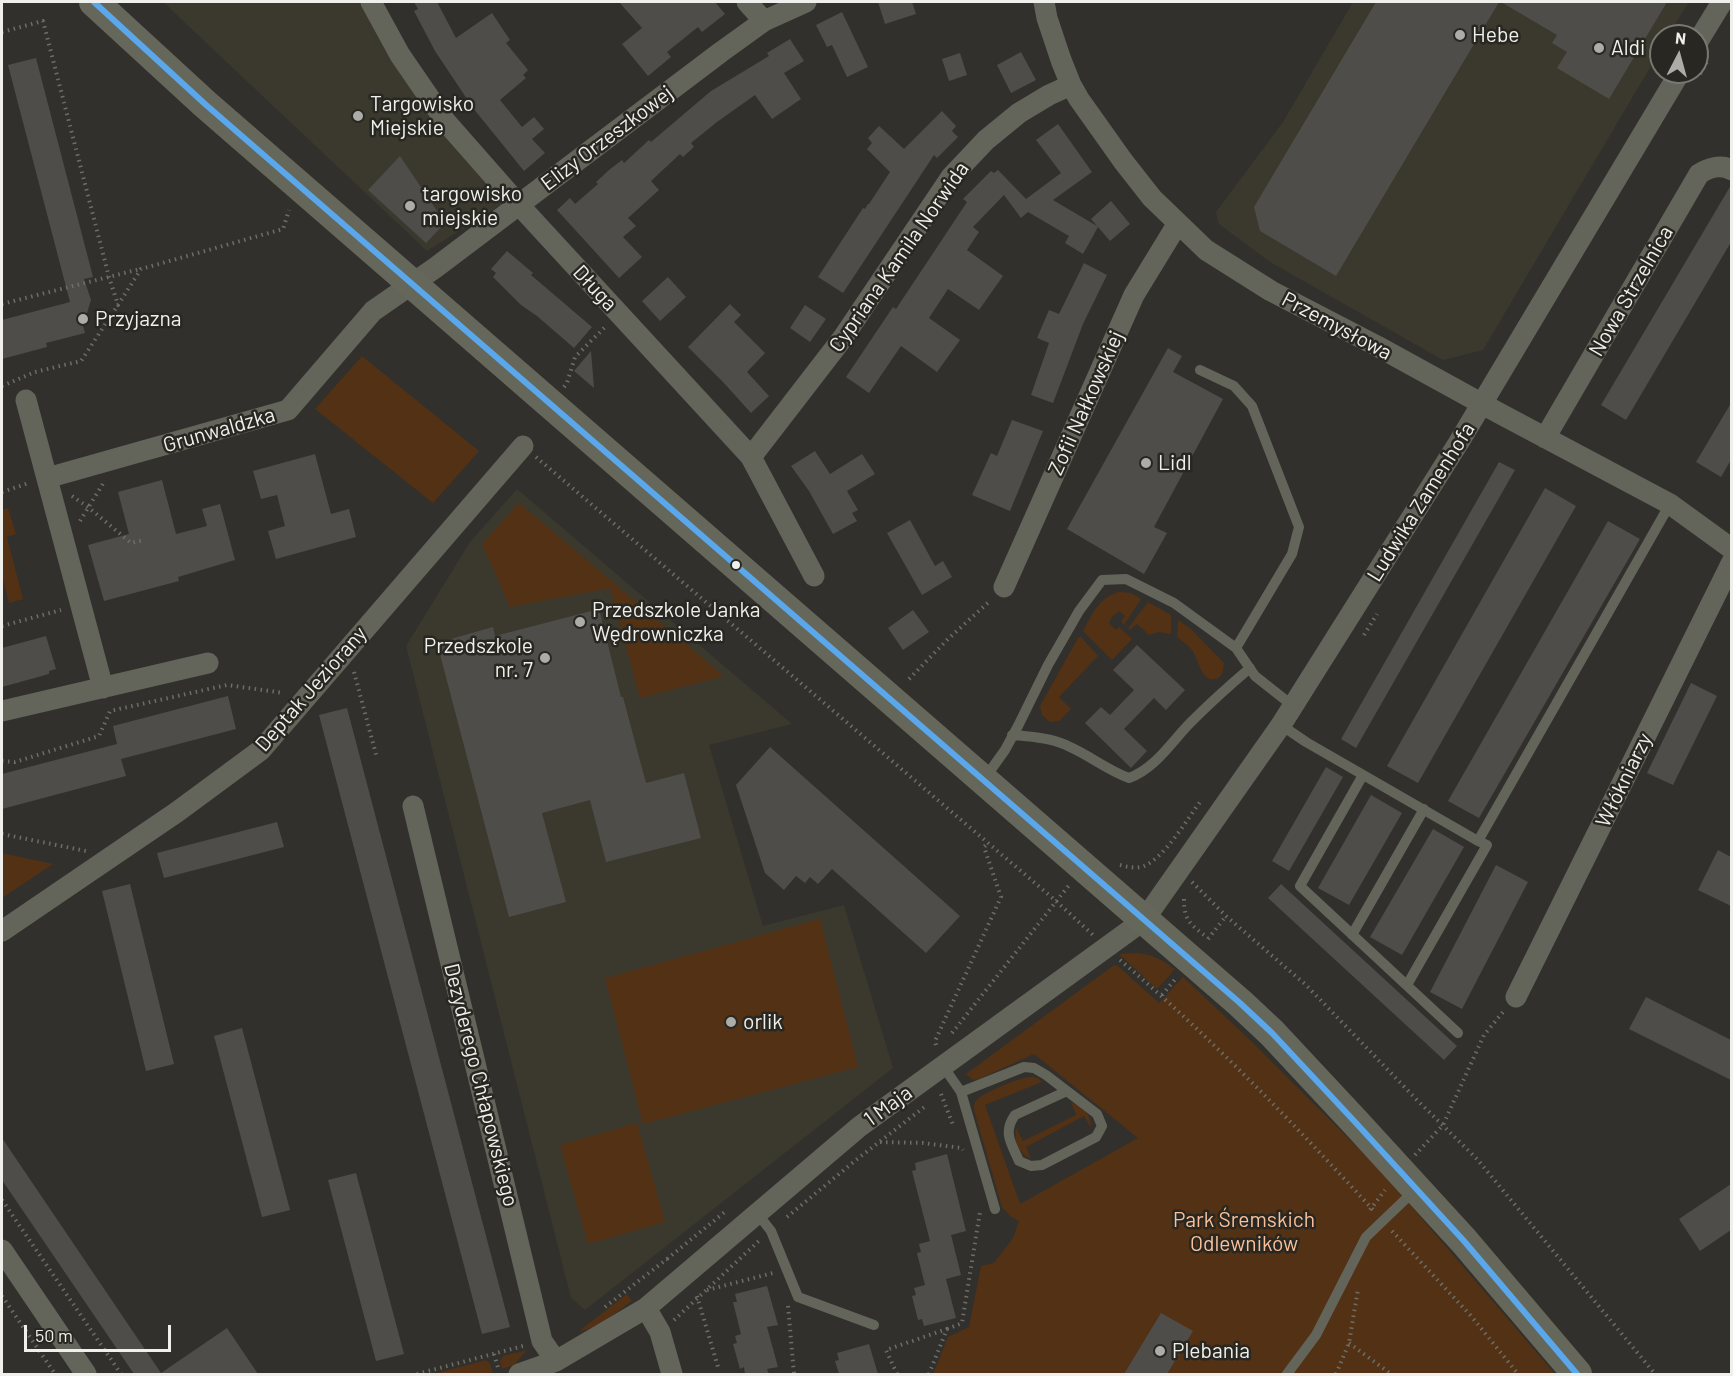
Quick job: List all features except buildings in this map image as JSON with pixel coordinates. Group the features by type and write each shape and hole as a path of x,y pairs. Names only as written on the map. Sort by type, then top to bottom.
{"main road":[{"path":"94,2 206,104 1240,1003 1272,1034 1408,1180 1492,1273 1577,1374"}],"street":[{"name":"Długa","path":"371,2 400,55 446,122 519,205 751,457 814,576"},
{"path":"747,2 764,21"},
{"name":"Elizy Orzeszkowej","path":"414,284 764,21 806,2"},
{"name":"Przemysłowa","path":"1044,2 1061,60 1079,99 1152,198 1206,250 1271,291 1670,504 1731,549"},
{"path":"1709,24 1722,2"},
{"name":"Ludwika Zamenhofa","path":"1144,920 1281,725 1482,404 1673,84"},
{"name":"Cypriana Kamila Norwida","path":"751,457 842,339 951,177 986,140 1019,113 1071,85"},
{"name":"Nowa Strzelnica","path":"1545,438 1699,174 1708,168 1731,170"},
{"name":"Zofii Nałkowskiej","path":"1005,587 1134,295 1178,223"},
{"name":"Grunwaldzka","path":"47,478 288,410 373,311 414,284"},
{"path":"26,400 103,688"},
{"name":"Deptak Jeziorany","path":"2,931 177,812 261,750 523,446"},
{"name":"Włókniarzy","path":"1516,997 1731,562"},
{"path":"2,711 208,663"},
{"name":"Dezyderego Chłapowskiego","path":"414,806 542,1341 556,1361"},
{"name":"1 Maja","path":"519,1374 556,1361 646,1308 859,1127 935,1059 1114,956 1144,920"},
{"path":"2,1250 86,1374"},
{"path":"646,1308 660,1332 672,1374"}],"lane":[{"path":"1200,370 1234,386 1252,406 1299,527 1292,554 1236,648"},
{"path":"1478,841 1670,504"},
{"path":"983,781 1005,750 1079,611 1102,580 1126,579 1188,612 1236,648 1255,676 1293,706"},
{"path":"1012,735 1034,736 1059,742 1129,778 1140,774 1159,757 1189,724 1250,668"},
{"path":"1281,725 1306,742 1487,845 1407,985"},
{"path":"1363,775 1300,886 1458,1033"},
{"path":"1352,935 1424,810"},
{"path":"935,1059 958,1088 994,1209"},
{"path":"958,1088 1024,1067 1034,1068 1068,1091 1097,1114 1102,1126 1096,1137 1042,1165 1031,1166 1019,1161 1007,1133 1009,1123 1015,1115 1068,1091"},
{"path":"1287,1374 1316,1335 1366,1237 1382,1221 1408,1180"},
{"path":"757,1213 771,1231 798,1298 874,1325"}],"path":[{"path":"2,32 43,21 118,305"},
{"path":"2,304 283,230"},
{"path":"2,386 35,372 81,362 141,269"},
{"path":"551,404 567,383 575,357 619,314"},
{"path":"523,446 1056,901 1114,956 1162,995 1293,1124 1472,1317 1518,1374"},
{"path":"65,546 118,458"},
{"path":"2,492 47,478"},
{"path":"65,491 131,543 144,540"},
{"path":"909,679 948,639 1005,587"},
{"path":"2,626 80,604"},
{"path":"347,649 377,758"},
{"path":"2,761 15,762 99,736 110,711 227,685 307,696"},
{"path":"1118,865 1143,866 1161,852 1202,800"},
{"path":"2,834 112,856"},
{"path":"935,1059 935,1041 1001,897 984,847 988,843"},
{"path":"1161,852 1226,915 1306,985 1478,1159 1655,1374"},
{"path":"950,1035 1056,901"},
{"path":"1370,1208 1408,1180 1443,1125 1484,1035 1516,997"},
{"path":"936,1045 943,1040"},
{"path":"771,1231 880,1142 958,1088"},
{"path":"880,1142 923,1143 962,1148 965,1158"},
{"path":"2,1200 121,1374"},
{"path":"897,1374 886,1350 962,1323 980,1208"},
{"path":"667,1259 726,1211"},
{"path":"669,1324 762,1239 766,1247"},
{"path":"706,1290 777,1272"},
{"path":"2,1296 55,1374"},
{"path":"788,1304 794,1374"},
{"path":"929,1374 947,1329"},
{"path":"1349,1343 1391,1374"},
{"path":"494,1354 500,1374"}],"shaded area":[{"name":"Targowisko Miejskie","path":"163,2 364,2 504,203 427,251"},
{"path":"1353,2 1689,2 1675,24 1649,24 1649,69 1483,350 1443,360 1270,262 1219,224 1216,212 1283,122"},
{"path":"517,489 792,724 709,745 763,926 844,905 893,1068 585,1310 571,1298 406,646 470,542"}],"green space":[{"path":"362,356 479,451 433,503 315,409"},
{"path":"519,503 724,676 640,698 610,588 510,607 482,544"},
{"path":"8,508 16,534 7,537 23,599 9,603 2,576 2,510"},
{"path":"1119,592 1131,593 1141,599 1124,625 1121,621 1125,616 1119,611 1111,618 1109,623 1116,630 1119,627 1132,639 1112,660 1083,631 1101,602"},
{"path":"1148,602 1171,615 1171,634 1159,632 1149,635 1137,624 1130,630 1128,628"},
{"path":"1178,620 1191,629 1224,663 1220,677 1210,679 1203,673 1192,650 1177,637"},
{"path":"1081,637 1098,656 1059,697 1071,709 1059,721 1050,722 1042,715 1040,706 1078,638"},
{"path":"2,853 53,864 2,898"},
{"name":"orlik","path":"820,919 858,1067 643,1124 605,978"},
{"path":"1136,953 1156,958 1174,969 1157,989 1119,954"},
{"name":"Park Śremskich Odlewników","path":"1114,965 1118,966 1159,1003 1183,977 1249,1039 1382,1172 1555,1374 933,1374 948,1337 969,1327 981,1266 994,1263 1013,1238 1019,1221 1010,1216 1002,1207 974,1110 976,1101 994,1089 1022,1079 1034,1077 1042,1082 985,1105 1020,1204 1138,1138 1034,1054 979,1079 973,1080 966,1074"},
{"path":"1071,1102 1086,1112 1091,1128 1084,1116 1026,1147 1031,1159 1020,1150 1016,1142 1016,1128 1023,1141 1076,1115"},
{"path":"637,1123 665,1222 588,1244 560,1145"},
{"path":"627,1294 632,1301 600,1324 579,1331"},
{"path":"527,1350 514,1365 502,1369 500,1361 503,1356"},
{"path":"486,1360 493,1372 433,1374"}],"transit line":[{"path":"94,2 205,104 1240,1003 1272,1033 1464,1241 1577,1374"}],"place":[{"name":"Hebe","path":"1460,35"},
{"name":"Aldi","path":"1599,48"},
{"name":"Targowisko Miejskie","path":"358,116"},
{"name":"targowisko miejskie","path":"410,206"},
{"name":"Przyjazna","path":"83,319"},
{"name":"Lidl","path":"1146,463"},
{"name":"Przedszkole Janka Wędrowniczka","path":"580,622"},
{"name":"Przedszkole nr. 7","path":"545,658"},
{"name":"orlik","path":"731,1022"},
{"name":"Plebania","path":"1160,1351"}]}
